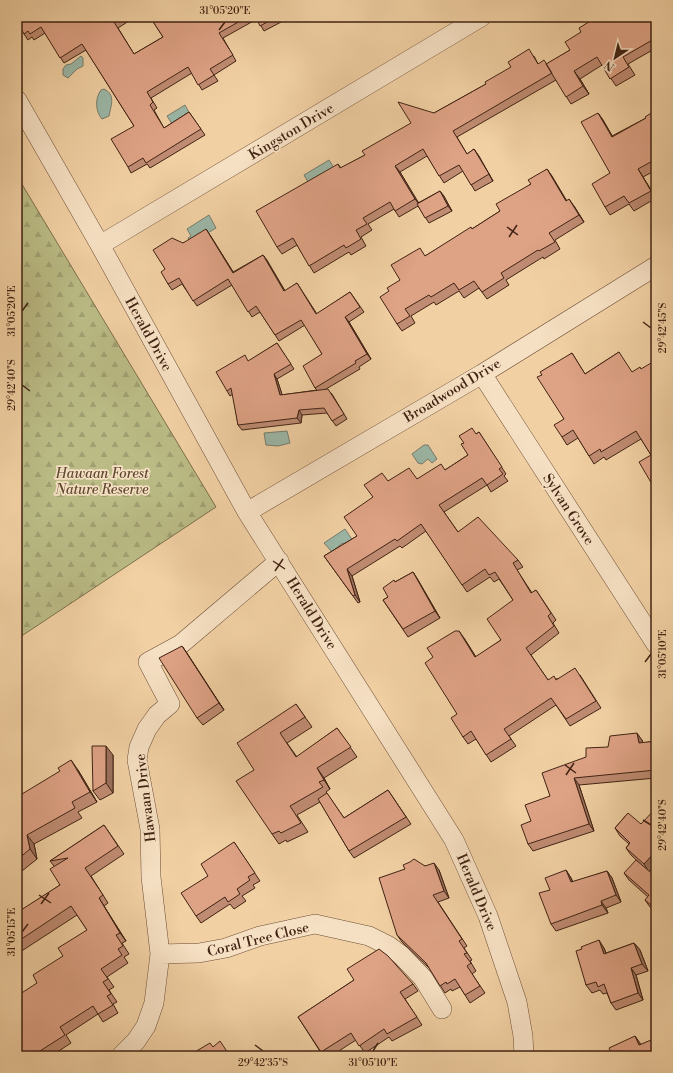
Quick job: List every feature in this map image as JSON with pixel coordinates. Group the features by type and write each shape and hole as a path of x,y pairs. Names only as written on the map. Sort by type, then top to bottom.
{"street":[{"name":"Kingston Drive","path":"100,245 481,17"},
{"name":"Herald Drive","path":"17,100 100,245 247,512 466,861 488,916 517,1002 523,1036 524,1056"},
{"name":"Broadwood Drive","path":"247,512 482,374 656,266"},
{"name":"Sylvan Grove","path":"482,374 656,644"},
{"name":"Hawaan Drive","path":"121,1056 136,1041 146,1026 154,1003 160,954 151,877 150,829 137,760 139,747 147,729 157,715 170,704 148,662 181,644 279,561"},
{"name":"Coral Tree Close","path":"160,954 199,953 226,948 260,936 316,924 369,936 390,946 423,978 442,1009"}],"green space":[{"name":"Hawaan Forest Nature Reserve","path":"17,176 216,507 17,639"}],"shaded area":[{"path":"81,56 83,58 83,66 77,69 68,78 63,75 63,69 66,65 71,64"},
{"path":"104,89 110,94 112,101 109,116 102,119 98,112 97,101 99,93"},
{"path":"185,105 191,116 174,127 167,116"},
{"path":"329,160 336,171 308,182 304,175"},
{"path":"209,215 216,228 191,243 188,238 191,236 187,229"},
{"path":"287,431 290,443 278,446 266,445 264,433"},
{"path":"424,445 428,445 437,459 432,463 428,459 422,464 418,463 412,454"},
{"path":"345,529 353,541 341,544 332,552 324,543"}],"building":[{"path":"20,17 122,17 114,22 134,54 163,37 150,17 247,17 219,33 233,55 210,69 214,75 198,85 188,67 147,92 153,102 150,105 164,128 189,112 201,129 146,163 143,158 128,167 111,139 134,126 82,44 60,58 41,27 30,34 28,31 24,34 17,22 17,20 21,18"},
{"path":"256,17 276,17 260,26"},
{"path":"603,17 656,17 656,42 654,39 623,57 629,67 610,79 597,57 574,71 583,86 566,97 546,64 570,50 565,42 581,32 579,28 592,20 594,22"},
{"path":"529,49 538,64 544,60 552,73 453,131 467,154 474,149 489,174 471,185 459,165 439,176 423,149 395,166 415,199 395,211 390,202 363,218 367,224 356,230 361,239 346,248 344,245 309,266 293,238 277,247 256,211 338,164 340,168 365,155 362,151 411,123 398,102 434,113 486,84 485,82 511,67 508,62"},
{"path":"656,110 656,159 638,169 651,191 629,203 624,196 605,207 592,184 610,173 581,122 598,113 612,137 646,118 645,117"},
{"path":"547,169 566,201 569,199 579,215 549,233 555,242 539,251 538,250 501,273 504,278 482,292 474,281 459,290 454,283 431,297 429,295 405,309 410,316 397,324 380,297 389,291 387,288 400,280 391,265 420,248 425,256 471,227 472,229 500,211 496,204 531,184 528,180"},
{"path":"440,191 448,206 425,218 417,204"},
{"path":"206,229 233,273 263,255 284,291 297,283 316,314 350,292 360,307 345,317 367,354 355,361 356,363 315,388 303,366 322,354 301,320 275,335 256,306 248,312 228,279 193,301 179,278 168,284 161,272 165,269 153,250 172,238 183,243"},
{"path":"277,343 291,364 274,374 280,395 328,389 344,414 332,421 324,408 299,410 297,418 238,425 231,388 227,391 216,372 245,355 248,361"},
{"path":"619,352 632,372 640,367 641,369 656,360 656,491 639,462 651,455 636,431 601,452 600,449 589,456 573,430 562,437 554,425 564,419 537,377 542,375 540,372 572,353 585,374"},
{"path":"472,428 476,434 479,432 502,467 499,469 503,474 487,485 482,478 439,505 458,532 478,517 518,560 513,563 531,593 536,590 551,613 548,616 554,626 526,648 548,680 554,676 556,680 575,668 596,701 566,719 551,698 504,729 511,739 486,755 471,731 463,737 451,718 457,714 425,663 433,657 427,648 455,631 459,631 475,657 501,640 487,619 513,600 495,572 489,575 485,569 462,585 421,524 397,541 395,539 347,569 355,595 353,596 324,556 357,536 344,517 373,497 364,485 382,473 388,481 409,468 417,479 441,464 445,470 468,455 461,444 464,443 459,436"},
{"path":"413,572 435,611 403,629 383,600 388,597 383,588 394,580 395,582"},
{"path":"182,646 219,703 197,718 159,658"},
{"path":"296,704 305,717 280,733 296,757 337,728 351,747 317,768 324,780 319,782 323,787 290,806 301,823 281,833 279,831 272,834 236,781 254,770 237,743"},
{"path":"637,733 639,743 656,741 656,770 574,778 589,824 528,844 521,825 531,821 525,805 550,796 542,773 586,757 586,748 608,747 610,736"},
{"path":"92,746 106,746 106,783 93,791"},
{"path":"71,760 90,792 72,802 75,808 27,835 30,849 17,860 17,797 60,771 58,768"},
{"path":"388,790 406,817 349,851 318,799 327,793 344,818"},
{"path":"656,808 656,851 644,864 626,848 630,843 615,828 628,813 641,824"},
{"path":"104,825 118,846 85,868 103,895 99,898 120,933 116,935 123,946 118,949 122,955 101,969 108,979 103,982 111,994 107,996 113,1005 98,1014 93,1006 60,1027 65,1035 32,1056 17,1056 17,996 37,983 33,975 63,956 58,948 87,930 71,906 17,942 17,903 21,910 60,885 50,869 68,858 50,861"},
{"path":"234,842 255,873 248,877 250,880 237,889 240,894 228,902 225,897 196,916 181,893 208,876 201,864"},
{"path":"414,859 425,866 434,863 444,891 433,895 462,939 459,941 467,953 464,954 471,963 467,966 480,986 465,995 455,979 440,986 426,963 397,935 379,878 405,869 403,865"},
{"path":"636,860 656,877 656,909 645,900 649,895 624,873"},
{"path":"566,870 571,882 607,871 616,895 601,901 602,905 551,924 539,893 550,890 545,878"},
{"path":"599,940 604,954 634,943 642,964 631,968 638,993 611,1003 604,984 598,987 596,982 586,985 576,951 582,949 581,947"},
{"path":"379,949 388,956 413,984 400,992 417,1017 387,1034 384,1029 359,1046 351,1033 321,1052 298,1017 354,980 347,969"},
{"path":"635,1036 639,1045 656,1038 656,1056 613,1056 609,1048"},
{"path":"220,1041 230,1056 188,1056 210,1043 213,1047"}]}
